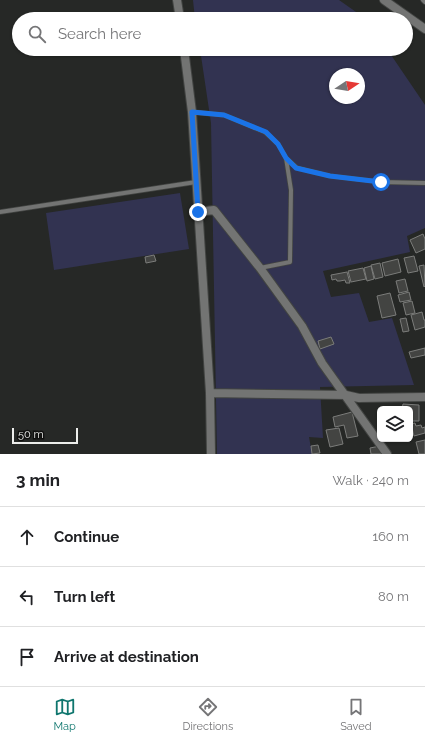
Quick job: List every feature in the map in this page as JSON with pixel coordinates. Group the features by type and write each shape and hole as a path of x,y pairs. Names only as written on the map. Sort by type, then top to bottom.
{"street":[{"path":"177,0 179,12"},
{"path":"384,0 402,12"},
{"path":"413,20 425,28"},
{"path":"185,56 192,112 210,393 211,454"},
{"path":"198,212 214,210 260,268 302,326 322,363 387,454"},
{"path":"210,393 346,395 359,398 425,397"}],"lane":[{"path":"192,112 224,115 266,132 278,144 286,158 296,168 330,176 381,182 425,183"},
{"path":"260,268 290,262 291,190 286,158"},
{"path":"0,212 196,182"}],"shaded area":[{"path":"193,0 339,0 356,12 194,12"},
{"path":"201,56 392,56 425,105 425,228 407,236 410,252 323,271 331,297 359,293 369,322 392,318 414,385 320,387 323,438 309,437 312,454 217,454 211,123"},
{"path":"180,193 189,249 54,270 46,213"}],"building":[{"path":"423,234 425,239 425,249 416,253 410,240"},
{"path":"154,255 156,261 146,263 145,257"},
{"path":"414,256 418,271 408,273 404,258"},
{"path":"398,259 401,272 385,276 382,263"},
{"path":"380,263 383,277 375,279 371,265"},
{"path":"424,265 425,286 424,287 419,266"},
{"path":"371,266 374,279 367,281 364,268"},
{"path":"363,268 366,279 351,282 348,271"},
{"path":"347,272 350,283 346,283 345,280 332,280 331,275"},
{"path":"405,279 408,291 399,293 396,281"},
{"path":"409,292 411,300 400,302 398,295"},
{"path":"390,293 396,315 382,318 377,296"},
{"path":"412,301 415,313 406,315 403,303"},
{"path":"422,312 425,320 425,327 415,330 411,315"},
{"path":"406,318 409,331 403,332 400,319"},
{"path":"331,337 334,344 320,349 318,341"},
{"path":"425,348 425,355 411,358 409,352"},
{"path":"403,404 419,405 419,421 413,421 413,406 403,406"},
{"path":"352,412 358,436 347,438 344,425 335,427 333,417"},
{"path":"415,423 416,426 421,425 422,428 425,427 425,433 414,436 413,424"},
{"path":"339,428 343,444 330,447 326,430"},
{"path":"425,440 425,454 419,454 416,442"},
{"path":"318,445 320,453 312,454 311,446"},
{"path":"380,446 381,454 371,454 370,448"}],"route":[{"path":"198,212 192,112 224,115 266,132 278,144 286,158 296,168 330,176 381,182"}]}
